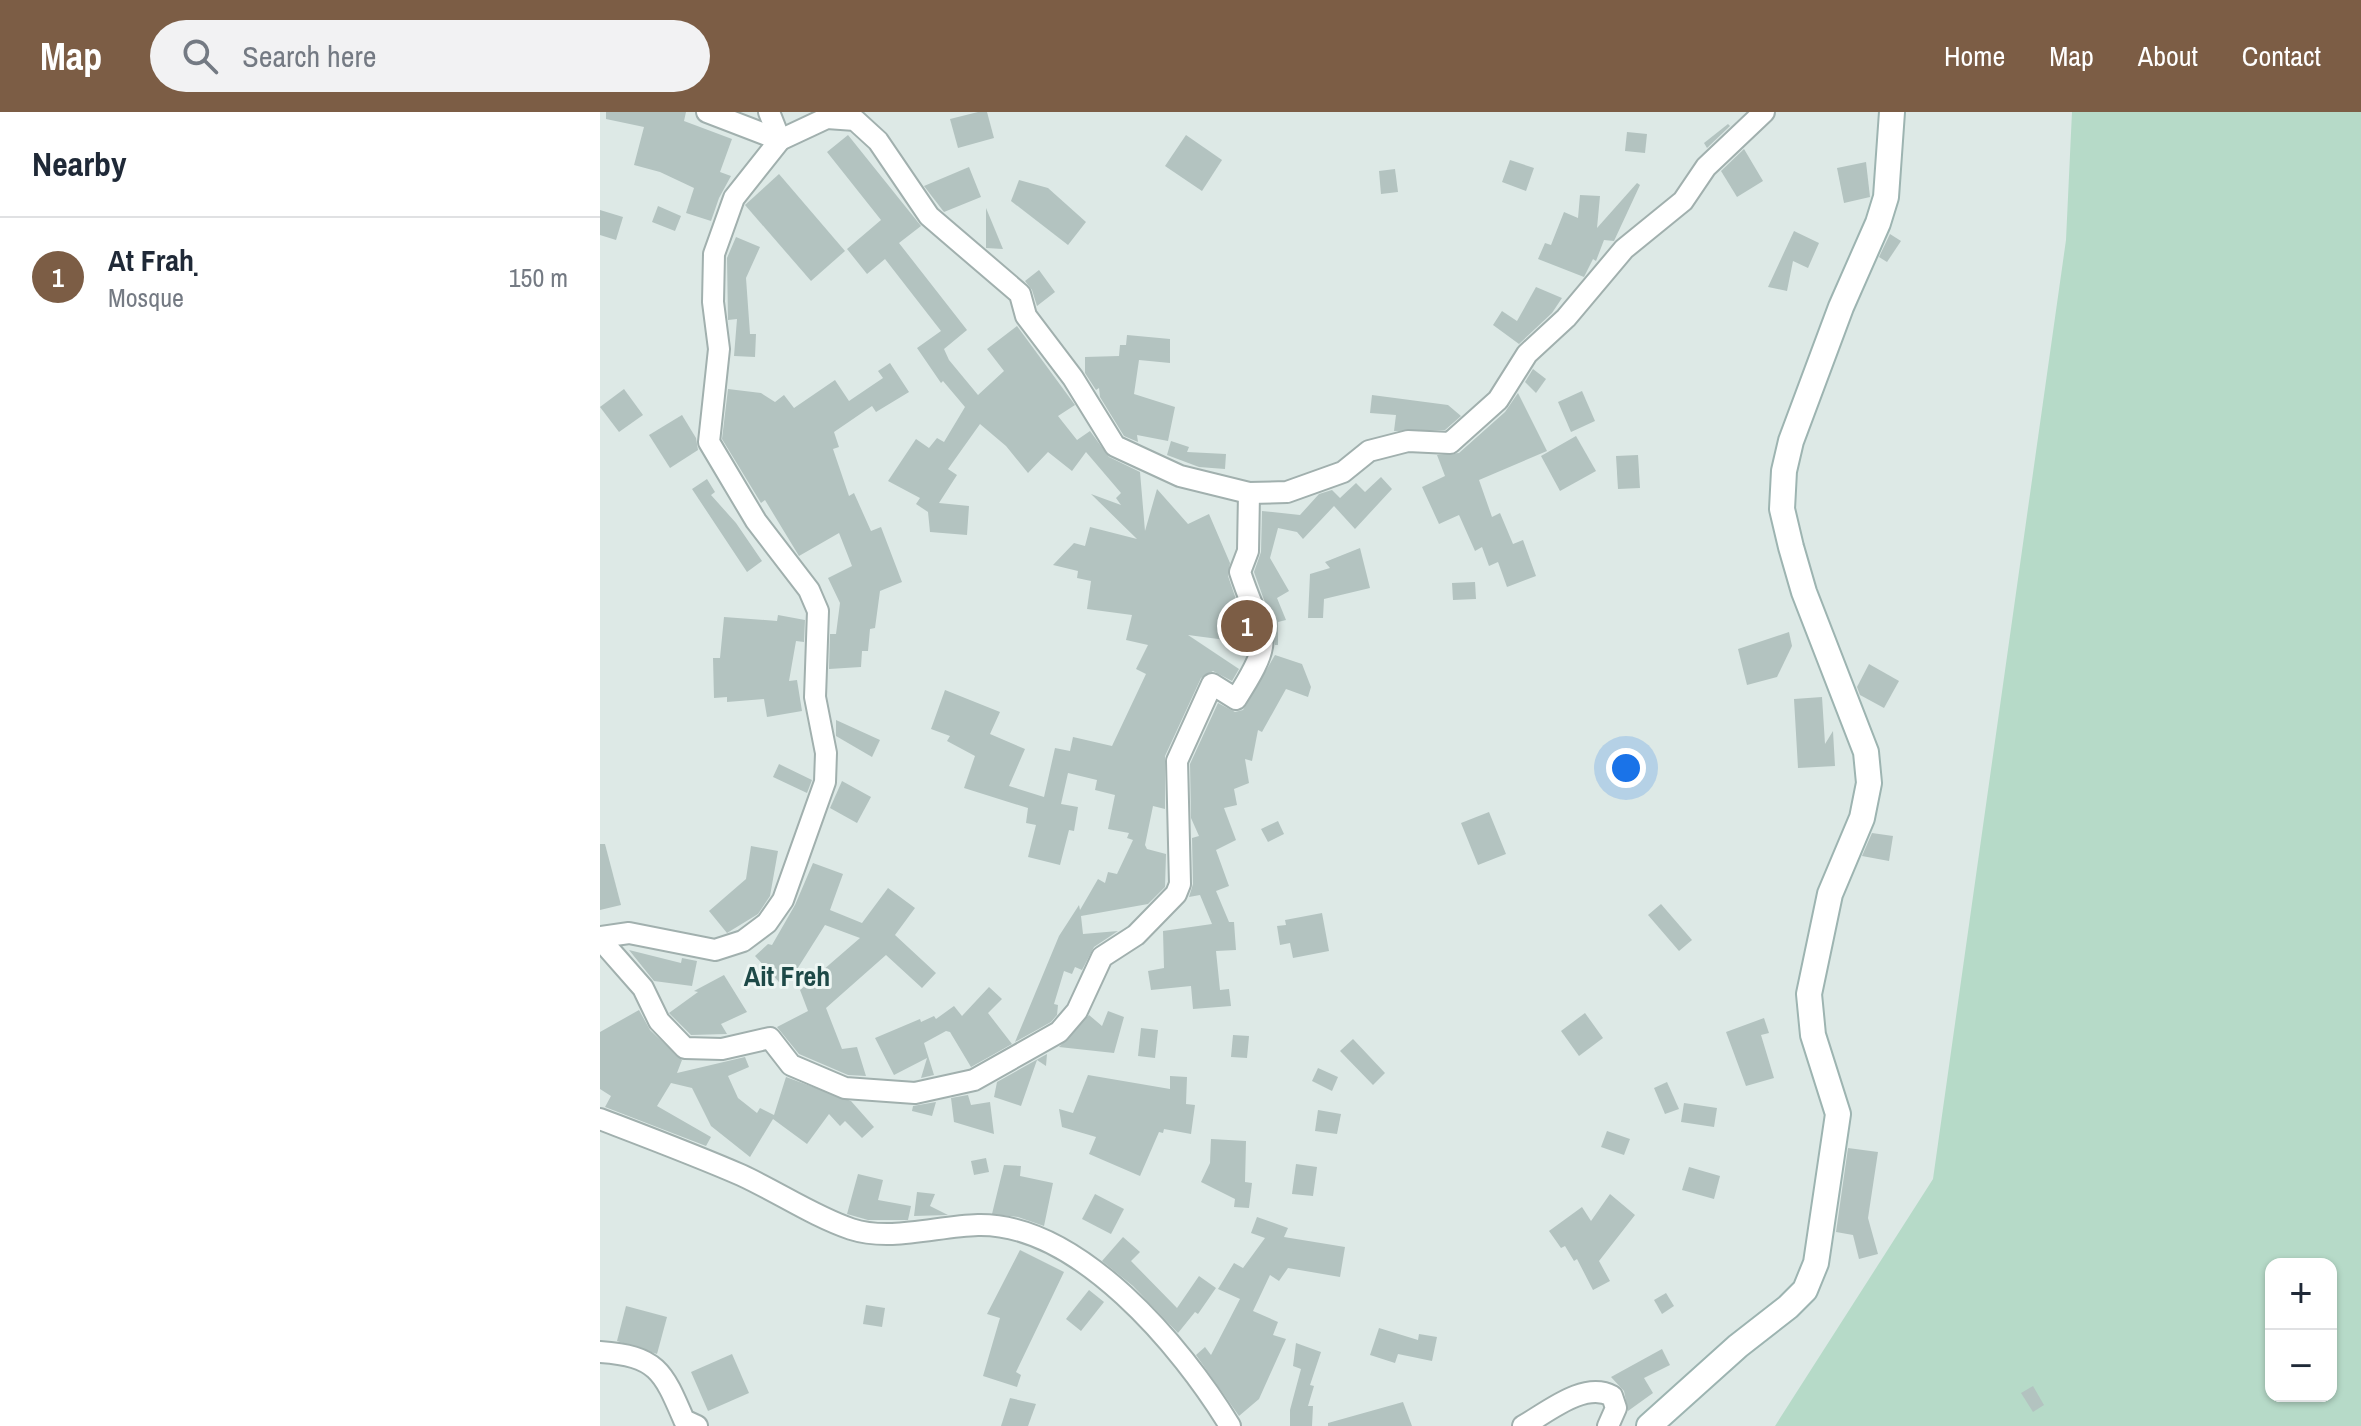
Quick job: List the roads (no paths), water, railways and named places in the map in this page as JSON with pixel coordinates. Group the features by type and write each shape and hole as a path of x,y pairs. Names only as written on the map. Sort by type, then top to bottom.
{"main road":[{"path":"1649,1426 1738,1346 1788,1307 1805,1290 1816,1263 1838,1114 1813,1035 1809,994 1830,894 1862,818 1869,783 1866,752 1804,592 1791,547 1782,509 1784,471 1791,441 1886,197 1892,112"}],"street":[{"path":"707,112 780,140"},
{"path":"769,112 780,140"},
{"path":"600,938 629,933 715,950 743,941 767,923 783,900 825,782 826,753 815,697 818,611 809,590 756,521 709,442 719,349 713,302 714,254 734,198 780,140 827,118 855,120 878,141 929,216 1020,294 1026,316 1073,378 1115,446 1180,476 1249,493 1287,492 1343,472 1369,451 1408,441 1450,443 1498,400 1527,354 1566,318 1624,249 1683,201 1706,167 1764,112"},
{"path":"600,938 643,988 659,1021 685,1048 722,1049 770,1038 791,1065 845,1088 915,1093 974,1080 1059,1032 1077,1011 1102,957 1136,935 1176,894 1180,884 1177,761 1180,752 1212,684 1236,699 1257,667 1265,646 1262,627 1240,572 1248,551 1249,493"},
{"path":"600,1119 742,1176 852,1229 893,1234 979,1225 1016,1228 1049,1241 1112,1284 1195,1372 1230,1426"},
{"path":"600,1352 629,1354 664,1373 684,1420 697,1426"},
{"path":"1523,1426 1588,1391 1600,1390 1612,1396 1616,1408 1608,1426"}],"place":[{"name":"At Fraḥ","path":"1247,626"}],"district":[{"name":"Ait Freh","path":"787,976"}]}
